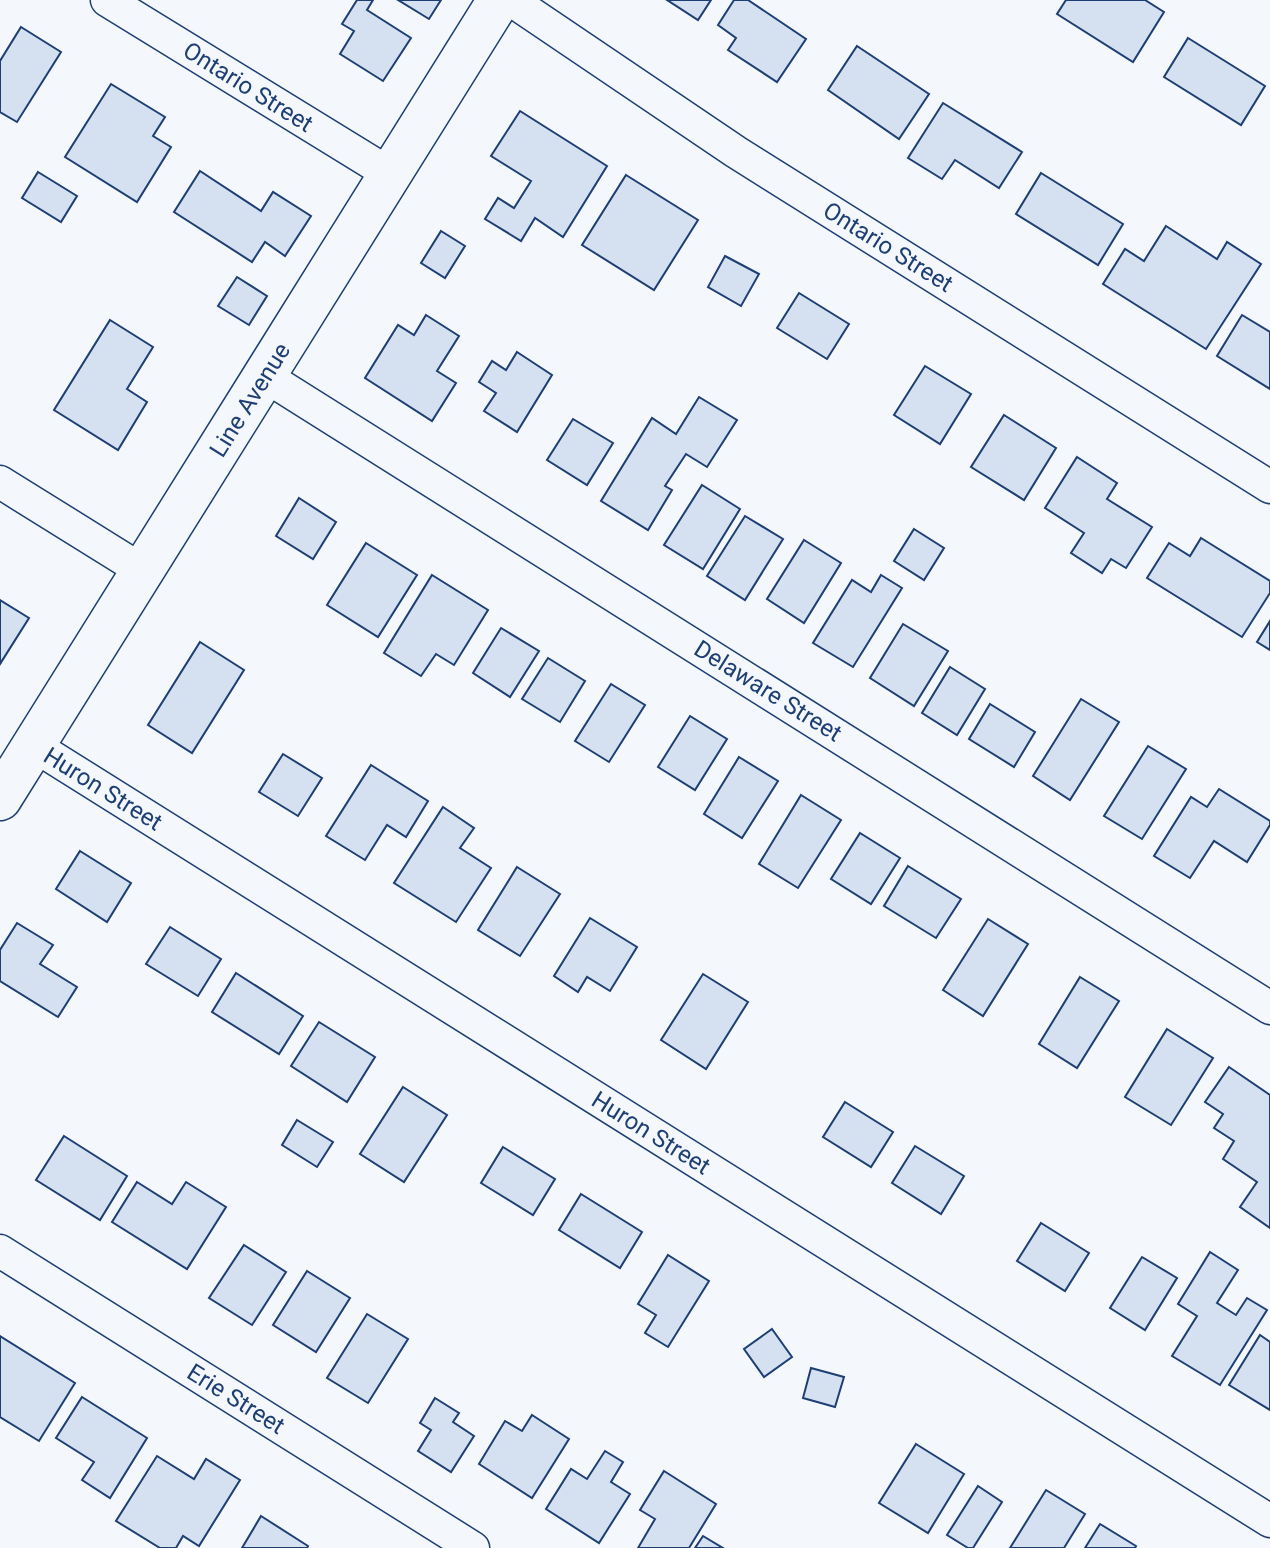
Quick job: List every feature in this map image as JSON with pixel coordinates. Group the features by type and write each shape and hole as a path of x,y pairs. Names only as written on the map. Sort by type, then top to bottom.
{"main road":[{"name":"Line Avenue","path":"0,799 499,0"}],"street":[{"name":"Ontario Street","path":"107,0 390,174"},
{"name":"Ontario Street","path":"511,0 736,152 1270,487"},
{"name":"Delaware Street","path":"265,376 1270,1008"},
{"path":"0,482 143,571"},
{"name":"Huron Street","path":"33,745 1270,1521"},
{"name":"Erie Street","path":"0,1251 473,1548"}],"building":[{"path":"357,0 373,0 367,10 411,38 383,81 340,54 354,31 342,24"},
{"path":"398,0 441,0 429,19"},
{"path":"667,0 711,0 698,20"},
{"path":"734,0 748,0 806,39 777,82 728,50 736,38 718,25"},
{"path":"1066,0 1145,0 1164,12 1133,62 1057,14"},
{"path":"21,27 61,52 17,122 0,112 0,61"},
{"path":"1188,38 1265,86 1241,125 1164,77"},
{"path":"857,46 929,94 899,139 828,90"},
{"path":"111,84 165,117 153,136 171,147 137,202 65,157"},
{"path":"943,103 1022,152 999,188 955,160 942,179 908,158"},
{"path":"520,111 607,166 563,237 535,218 521,241 485,219 498,198 514,208 531,181 491,156"},
{"path":"200,171 261,211 273,192 311,216 285,256 265,242 252,262 174,212"},
{"path":"38,172 77,196 61,222 22,198"},
{"path":"1041,173 1123,224 1098,265 1016,214"},
{"path":"626,175 698,220 654,290 582,245"},
{"path":"1166,226 1217,259 1227,242 1261,264 1206,349 1103,284 1125,249 1144,261"},
{"path":"441,231 465,246 445,278 421,263"},
{"path":"725,256 759,274 741,306 708,287"},
{"path":"237,277 267,296 249,325 218,306"},
{"path":"799,293 849,324 827,359 777,328"},
{"path":"426,315 459,336 437,371 456,383 432,421 365,378 398,325 414,335"},
{"path":"1242,315 1270,332 1270,389 1217,356"},
{"path":"110,320 153,347 127,389 147,402 118,450 54,410"},
{"path":"517,352 552,375 517,432 484,411 496,393 479,382 492,361 506,370"},
{"path":"925,366 971,394 940,444 894,415"},
{"path":"699,397 737,420 707,467 686,454 665,486 672,490 648,530 601,501 652,418 676,434"},
{"path":"1004,415 1056,448 1024,500 971,467"},
{"path":"573,419 613,443 587,485 547,460"},
{"path":"1077,457 1117,483 1107,499 1152,527 1126,568 1111,559 1102,573 1071,553 1084,533 1045,508"},
{"path":"702,485 740,509 703,569 664,545"},
{"path":"299,498 336,522 313,559 276,536"},
{"path":"745,516 783,539 745,600 707,576"},
{"path":"914,529 944,548 924,580 894,561"},
{"path":"1201,538 1270,581 1270,593 1242,637 1147,578 1169,543 1190,556"},
{"path":"804,540 841,563 804,623 767,599"},
{"path":"366,543 417,575 378,637 327,605"},
{"path":"432,575 488,610 454,665 436,654 421,676 384,653"},
{"path":"881,575 902,588 853,667 813,643 852,580 871,592"},
{"path":"0,600 29,618 0,664"},
{"path":"1270,621 1270,650 1257,642"},
{"path":"903,624 948,651 914,706 870,678"},
{"path":"501,628 539,651 510,697 473,673"},
{"path":"200,642 244,670 192,753 148,725"},
{"path":"548,658 585,681 560,722 522,699"},
{"path":"950,667 985,689 957,735 922,713"},
{"path":"611,684 645,705 609,762 575,741"},
{"path":"1081,699 1119,722 1070,800 1033,776"},
{"path":"990,704 1035,732 1014,767 969,739"},
{"path":"690,716 727,739 695,790 658,767"},
{"path":"1148,746 1186,769 1142,839 1104,816"},
{"path":"283,754 322,778 298,816 259,792"},
{"path":"739,757 778,781 742,838 704,814"},
{"path":"371,765 428,801 406,837 387,825 365,860 326,836"},
{"path":"1219,789 1270,821 1270,825 1247,862 1214,841 1190,878 1154,856 1191,797 1207,807"},
{"path":"801,795 841,820 798,888 759,864"},
{"path":"443,807 474,828 460,848 491,868 456,922 394,883"},
{"path":"860,833 900,858 871,904 831,879"},
{"path":"80,851 131,883 107,922 56,889"},
{"path":"908,866 961,899 936,938 884,906"},
{"path":"517,867 560,894 520,956 478,930"},
{"path":"590,918 637,947 610,991 587,977 578,992 554,976"},
{"path":"988,919 1028,944 983,1016 943,990"},
{"path":"17,923 53,945 40,964 77,987 58,1017 0,981 0,950"},
{"path":"170,927 221,959 198,996 146,964"},
{"path":"236,973 303,1016 279,1054 212,1012"},
{"path":"703,974 748,1002 706,1069 661,1040"},
{"path":"1080,977 1119,1001 1077,1068 1039,1044"},
{"path":"319,1022 375,1057 347,1102 291,1066"},
{"path":"1167,1029 1213,1058 1171,1125 1125,1097"},
{"path":"1229,1067 1270,1095 1270,1228 1240,1207 1257,1182 1223,1159 1234,1141 1214,1128 1223,1114 1205,1102"},
{"path":"403,1087 447,1115 404,1182 360,1154"},
{"path":"845,1102 893,1132 871,1167 823,1137"},
{"path":"297,1120 333,1142 317,1167 282,1145"},
{"path":"64,1136 127,1176 100,1220 36,1180"},
{"path":"915,1146 964,1176 941,1214 892,1183"},
{"path":"503,1147 555,1179 533,1215 481,1183"},
{"path":"137,1182 172,1204 186,1182 226,1207 187,1269 112,1222"},
{"path":"581,1194 642,1232 620,1268 559,1230"},
{"path":"1041,1223 1089,1253 1065,1291 1017,1261"},
{"path":"244,1245 286,1272 252,1325 209,1298"},
{"path":"1210,1252 1238,1270 1217,1303 1236,1315 1247,1298 1267,1310 1220,1385 1172,1356 1197,1316 1178,1304"},
{"path":"668,1255 709,1281 668,1347 645,1333 656,1315 638,1304"},
{"path":"1142,1257 1177,1278 1145,1330 1110,1308"},
{"path":"307,1271 350,1298 316,1352 273,1325"},
{"path":"367,1314 408,1339 368,1403 327,1378"},
{"path":"772,1329 792,1357 764,1377 744,1349"},
{"path":"1260,1335 1270,1342 1270,1410 1229,1385"},
{"path":"0,1336 75,1383 39,1441 0,1417"},
{"path":"811,1368 844,1377 835,1407 803,1398"},
{"path":"82,1397 147,1438 110,1498 82,1480 94,1462 56,1438"},
{"path":"435,1398 459,1413 453,1422 474,1436 451,1472 418,1451 431,1430 420,1423"},
{"path":"532,1415 569,1439 532,1498 479,1464 505,1421 522,1431"},
{"path":"916,1444 964,1474 928,1533 879,1503"},
{"path":"605,1451 623,1462 611,1482 630,1494 599,1543 546,1509 571,1469 587,1479"},
{"path":"157,1456 194,1479 206,1459 240,1480 199,1546 183,1536 176,1548 160,1548 116,1521"},
{"path":"664,1471 716,1504 689,1548 638,1548 655,1519 640,1510"},
{"path":"978,1486 1002,1502 973,1548 968,1548 947,1535"},
{"path":"1046,1490 1085,1514 1064,1548 1010,1548"},
{"path":"261,1516 308,1546 307,1548 242,1548"},
{"path":"1100,1524 1136,1546 1135,1548 1085,1548"},
{"path":"703,1536 723,1548 695,1548"}]}
